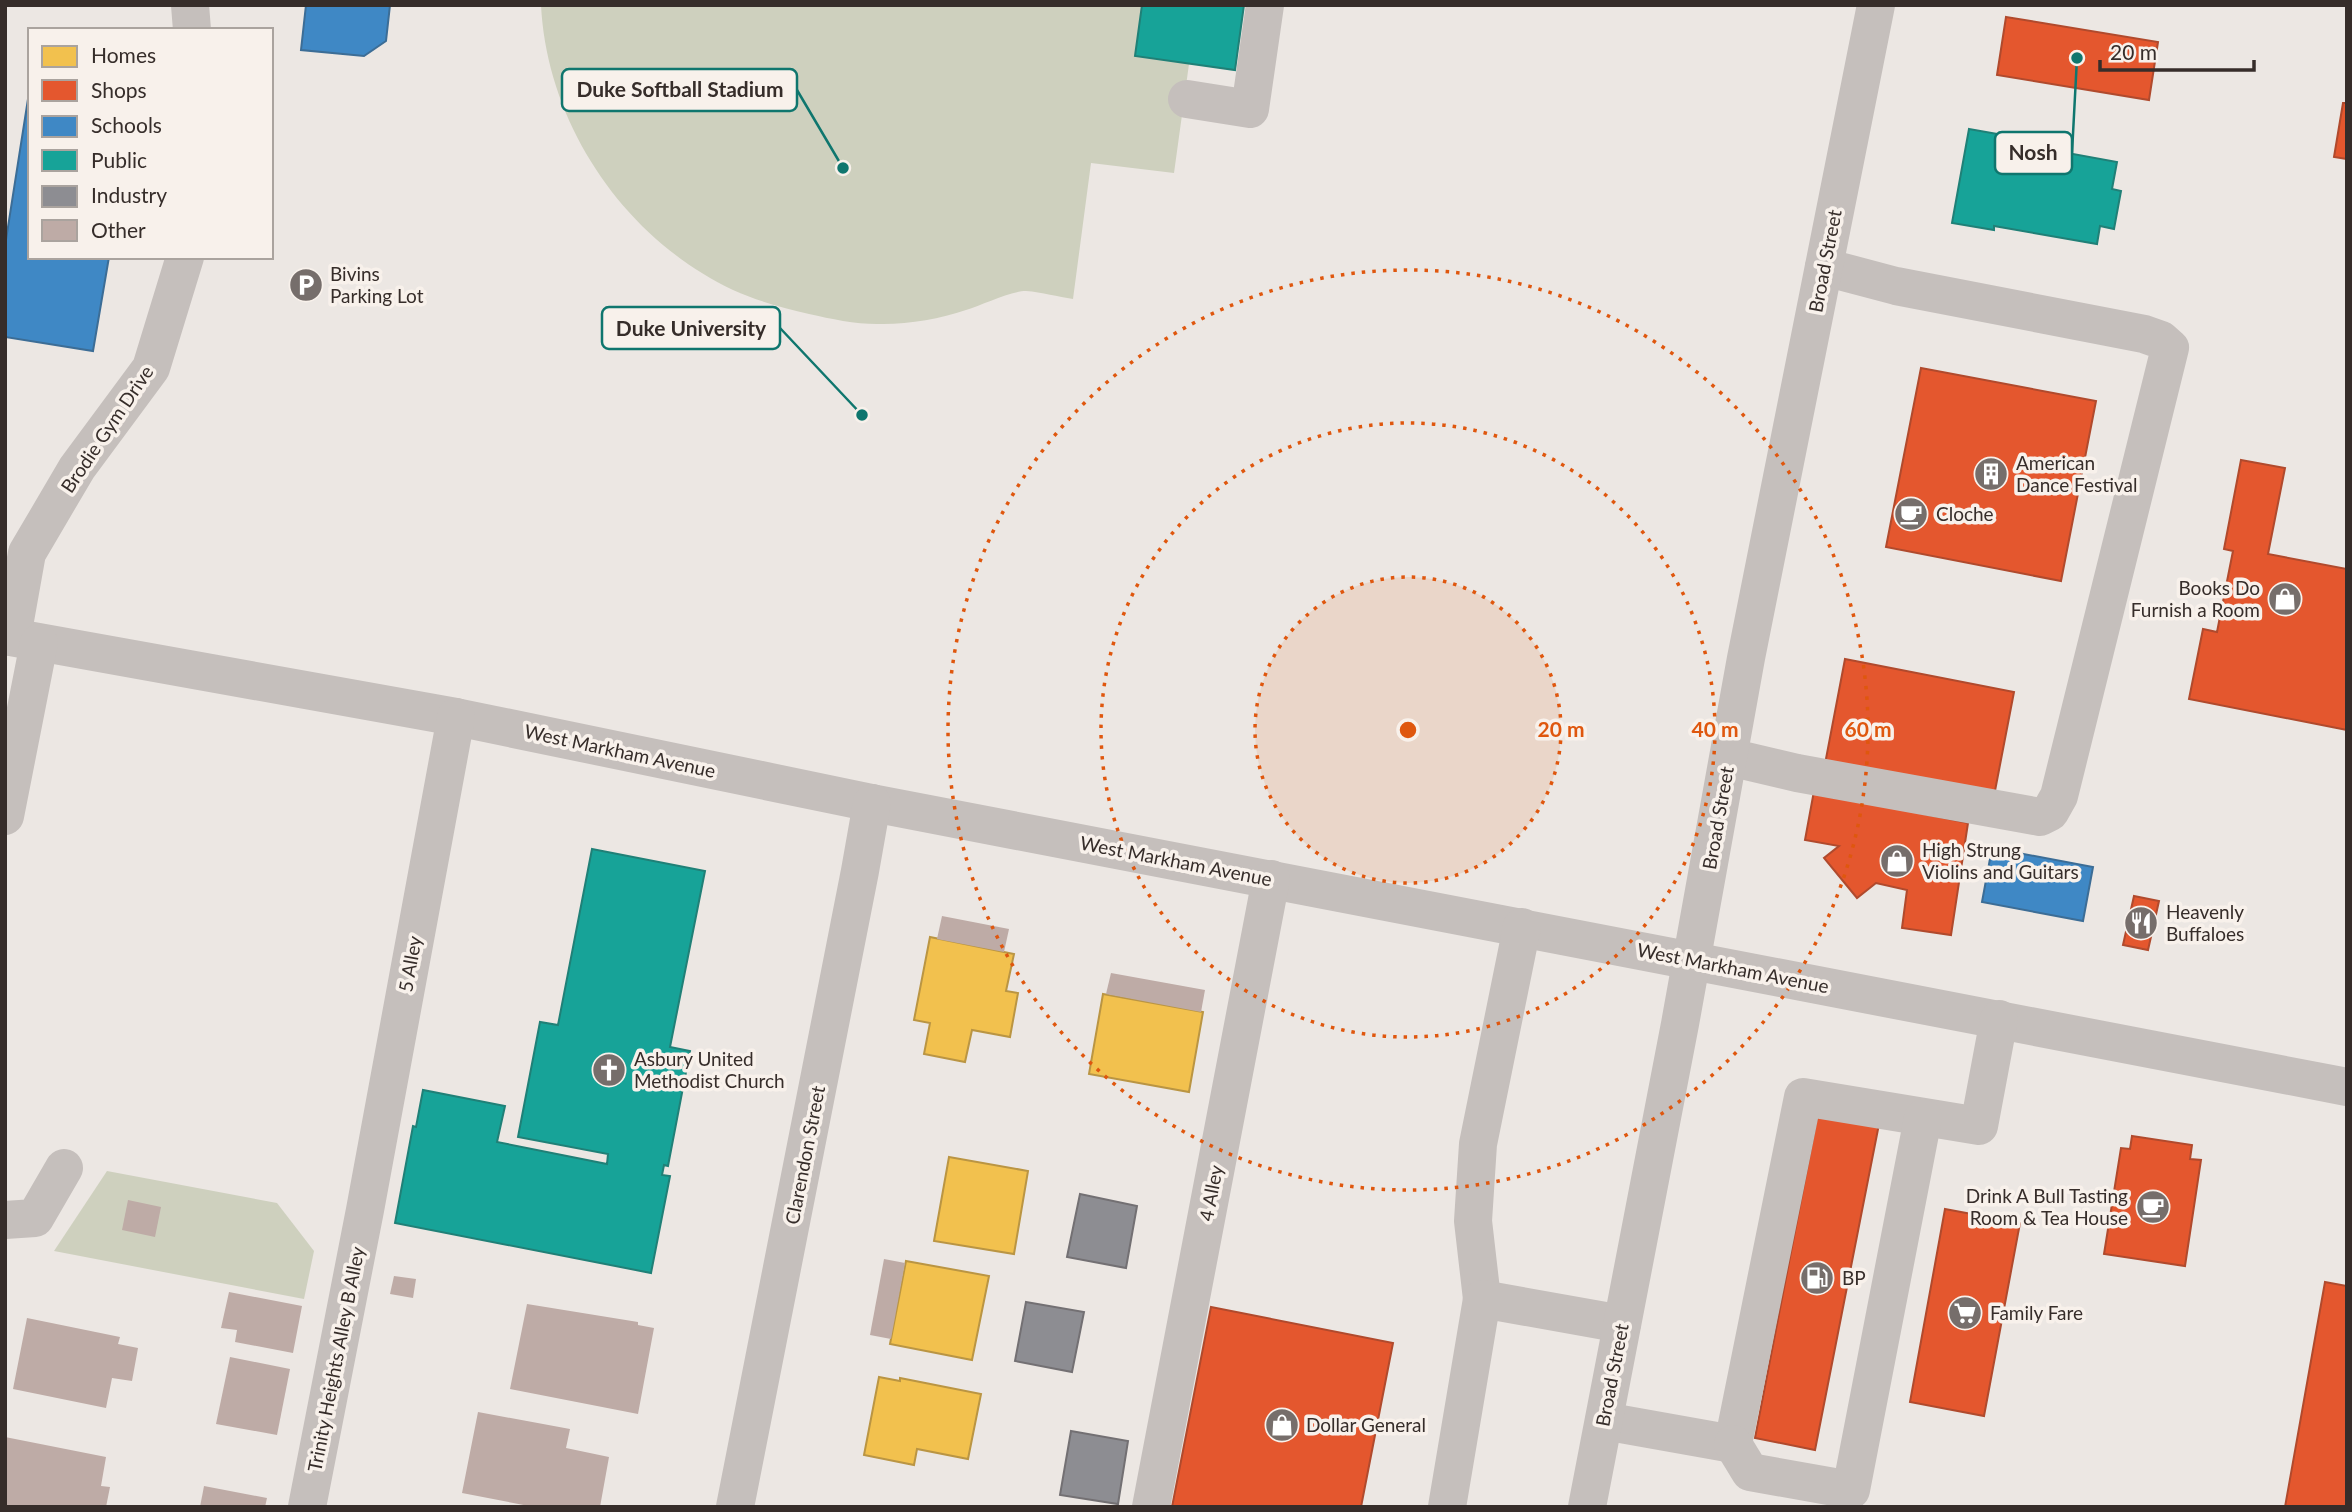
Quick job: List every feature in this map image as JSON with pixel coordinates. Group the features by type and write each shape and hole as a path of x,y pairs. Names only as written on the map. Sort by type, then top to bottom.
{"street":[{"path":"190,5 192,28"},
{"path":"1187,99 1250,109 1265,5"},
{"name":"Broad Street","path":"1587,1507 1729,757 1876,5"},
{"name":"Brodie Gym Drive","path":"5,816 27,553 77,468 151,368 184,259"},
{"path":"1729,757 1797,773 2040,817 2050,812 2059,796 2170,348 2161,340 2144,334 1896,286 1824,267"},
{"name":"West Markham Avenue","path":"18,638 456,718 872,803 2347,1087"},
{"name":"5 Alley","path":"352,1204 456,718"},
{"name":"Clarendon Street","path":"735,1507 872,803"},
{"name":"4 Alley","path":"1151,1507 1271,879"},
{"path":"1447,1507 1482,1299 1473,1221 1478,1144 1522,928"},
{"path":"1923,1118 1851,1490 1750,1472 1733,1444 1803,1097 1979,1126 1998,1019"},
{"path":"5,1220 35,1218 64,1168"},
{"name":"Trinity Heights Alley B Alley","path":"307,1507 352,1204"},
{"path":"1482,1299 1622,1324"},
{"path":"1604,1422 1733,1444"}],"green space":[{"path":"541,5 1244,5 1235,70 1189,64 1174,173 1091,163 1073,299 1026,291 945,316 888,324 834,319 751,298 694,268 658,241 626,209 599,173 576,134 558,93 547,50"},
{"path":"107,1171 277,1203 314,1251 304,1299 54,1251"}],"building: Homes":[{"path":"930,937 1014,954 1006,991 1018,993 1010,1037 972,1030 965,1062 924,1054 930,1023 914,1020"},
{"path":"1103,994 1203,1012 1189,1092 1089,1074"},
{"path":"949,1157 1028,1171 1014,1254 934,1241"},
{"path":"906,1261 989,1276 972,1360 890,1344"},
{"path":"879,1377 900,1381 900,1378 981,1394 968,1459 917,1449 914,1465 864,1455"}],"building: Shops":[{"path":"2006,17 2158,42 2149,100 1997,75"},
{"path":"2343,103 2347,103 2347,159 2334,157"},
{"name":"American Dance Festival","path":"1921,368 2096,401 2061,581 1886,547"},
{"name":"Books Do Furnish a Room","path":"2241,460 2285,468 2268,554 2347,569 2347,730 2189,699 2203,629 2217,632 2233,551 2224,549"},
{"path":"1845,659 2014,692 1994,796 1825,764"},
{"path":"1814,791 1968,823 1951,935 1902,928 1907,890 1876,883 1857,898 1824,858 1839,846 1805,840"},
{"name":"Heavenly Buffaloes","path":"2134,896 2159,901 2148,950 2123,945"},
{"name":"BP","path":"1819,1107 1880,1119 1815,1450 1755,1438"},
{"name":"Drink A Bull Tasting Room & Tea House","path":"2132,1136 2192,1145 2190,1159 2201,1160 2185,1266 2104,1254 2121,1148 2130,1149"},
{"name":"Family Fare","path":"1945,1209 2020,1223 1984,1416 1910,1402"},
{"path":"2325,1282 2347,1286 2347,1507 2285,1507"},
{"name":"Dollar General","path":"1211,1307 1393,1343 1361,1507 1172,1507"}],"building: Schools":[{"path":"306,5 390,5 386,41 364,56 301,50"},
{"path":"28,99 28,259 109,259 93,351 5,337 5,246"},
{"path":"1992,848 2093,867 2083,921 1982,902"}],"building: Public":[{"path":"1142,5 1244,5 1235,70 1135,56"},
{"path":"1969,129 2009,136 2008,142 2117,162 2112,189 2121,191 2114,229 2100,226 2097,244 1994,226 1994,230 1952,223"},
{"name":"Asbury United Methodist Church","path":"592,849 705,871 670,1047 690,1051 668,1166 664,1165 662,1175 670,1176 651,1273 395,1223 413,1126 416,1127 423,1090 505,1106 497,1142 607,1164 608,1154 518,1137 540,1022 558,1025"}],"building: Industry":[{"path":"1080,1194 1137,1206 1126,1268 1067,1257"},
{"path":"1026,1302 1084,1312 1072,1372 1015,1361"},
{"path":"1071,1431 1128,1441 1118,1504 1060,1495"}],"building: Other":[{"path":"942,916 1009,929 1004,952 937,939"},
{"path":"1111,973 1205,990 1201,1012 1106,994"},
{"path":"128,1200 161,1207 155,1237 122,1230"},
{"path":"884,1259 905,1263 891,1339 870,1335"},
{"path":"394,1276 416,1279 413,1298 390,1294"},
{"path":"229,1292 302,1306 293,1353 235,1342 237,1330 221,1328"},
{"path":"527,1304 638,1322 638,1325 654,1328 638,1414 510,1389"},
{"path":"27,1318 120,1337 118,1344 138,1348 132,1381 112,1378 106,1408 13,1389"},
{"path":"230,1357 290,1369 277,1435 216,1424"},
{"path":"478,1412 570,1429 566,1448 609,1457 600,1507 534,1507 462,1493"},
{"path":"5,1437 106,1457 101,1486 110,1487 106,1507 5,1507"},
{"path":"204,1486 267,1498 265,1507 200,1507"}],"place":[{"name":"Nosh","path":"2077,58"},
{"name":"Duke Softball Stadium","path":"843,168"},
{"name":"Bivins Parking Lot","path":"306,285"},
{"name":"Duke University","path":"862,415"},
{"name":"American Dance Festival","path":"1991,474"},
{"name":"Cloche","path":"1911,514"},
{"name":"Books Do Furnish a Room","path":"2285,599"},
{"name":"High Strung Violins and Guitars","path":"1897,861"},
{"name":"Heavenly Buffaloes","path":"2141,923"},
{"name":"Asbury United Methodist Church","path":"609,1070"},
{"name":"Drink A Bull Tasting Room & Tea House","path":"2153,1207"},
{"name":"BP","path":"1817,1278"},
{"name":"Family Fare","path":"1965,1313"},
{"name":"Dollar General","path":"1282,1425"}]}
